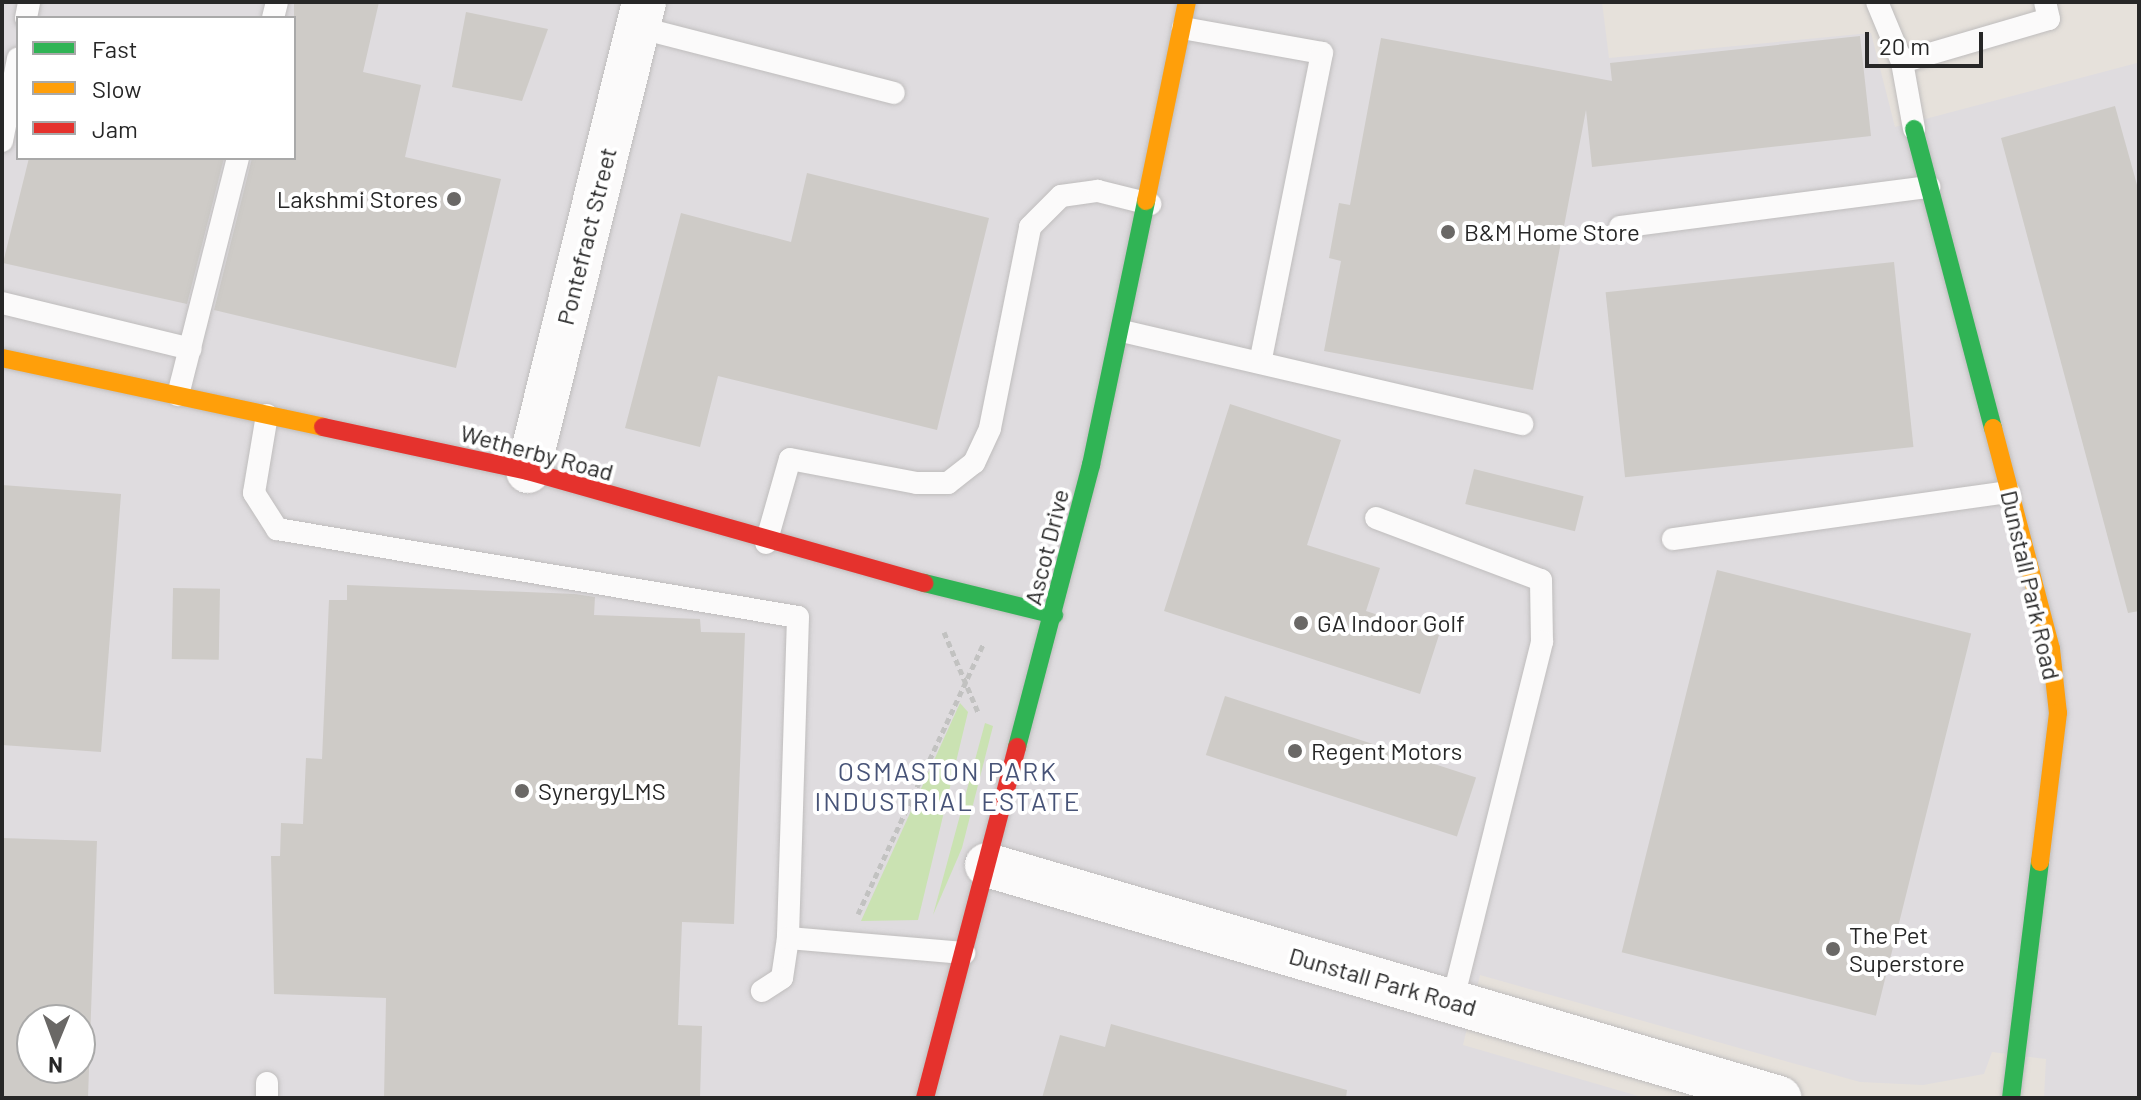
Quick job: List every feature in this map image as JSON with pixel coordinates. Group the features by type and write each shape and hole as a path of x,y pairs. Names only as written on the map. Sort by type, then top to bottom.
{"street":[{"name":"Ascot Drive","path":"925,1098 1054,615 1122,331 1150,204 1187,2"},
{"name":"Pontefract Street","path":"528,471 640,15"},
{"name":"Dunstall Park Road","path":"1914,129 2051,649 2058,713 2011,1098"},
{"name":"Wetherby Road","path":"2,358 528,471 766,543 1054,615"},
{"name":"Dunstall Park Road","path":"987,865 1453,999 1779,1098"}],"lane":[{"path":"1877,2 1902,62 1914,129"},
{"path":"1902,62 2049,19 2045,2"},
{"path":"640,15 894,93"},
{"path":"1183,28 1322,53 1261,359"},
{"path":"2,141 16,69"},
{"path":"178,395 237,160"},
{"path":"1620,227 1929,187"},
{"path":"766,543 790,459 917,483 948,483 974,463 990,428 1030,227 1061,196 1098,191 1150,204"},
{"path":"2,303 190,349"},
{"path":"1122,331 1261,359 1522,424"},
{"path":"267,415 254,493 277,529 798,617 788,938 782,978 762,991"},
{"path":"1673,539 2009,492"},
{"path":"1376,518 1541,580 1542,642 1453,999"},
{"path":"788,938 964,953"}],"path":[{"path":"943,588 938,619 978,712"},
{"path":"852,943 854,922 984,643"}],"shaded area":[{"name":"OSMASTON PARK INDUSTRIAL ESTATE","path":"2,2 1602,2 1609,58 1871,33 1895,127 2137,63 2139,1098 2044,1098 2046,1059 1992,1052 1984,1074 1923,1085 1860,1082 1480,975 1463,1045 1645,1098 2,1098"}],"green space":[{"path":"960,703 968,712 918,920 861,921"},
{"path":"985,723 993,726 962,848 933,915"}],"building":[{"path":"294,2 379,2 363,72 421,85 405,157 501,179 456,368 214,310 252,160 296,160"},
{"path":"466,12 548,29 522,101 452,87"},
{"name":"B&M Home Store","path":"1860,36 1871,136 1592,167 1586,110 1533,390 1324,351 1341,261 1329,258 1339,203 1350,205 1381,38 1612,81 1610,63"},
{"path":"2115,106 2139,192 2139,611 2128,613 2001,138"},
{"path":"29,160 223,160 187,304 3,263"},
{"path":"807,173 989,218 937,430 718,376 700,447 625,428 681,213 791,242"},
{"path":"1894,262 1913,447 1625,477 1606,292"},
{"path":"1230,404 1341,440 1307,545 1380,568 1366,611 1439,635 1420,694 1164,611"},
{"path":"1474,469 1584,496 1575,531 1465,504"},
{"path":"2,485 121,494 101,752 2,745"},
{"path":"1717,570 1971,633 1876,1016 1622,952"},
{"name":"SynergyLMS","path":"347,585 575,594 595,597 594,615 700,619 701,632 745,633 734,924 682,922 678,1025 702,1026 700,1098 384,1098 386,998 274,994 271,856 280,856 281,823 303,824 306,758 322,759 329,600 347,600"},
{"path":"173,588 220,589 219,660 172,659"},
{"name":"Regent Motors","path":"1225,696 1476,778 1457,837 1206,755"},
{"path":"2,838 97,841 91,1004 16,1004 16,1084 88,1084 88,1098 2,1098"},
{"path":"1111,1024 1347,1090 1346,1098 1042,1098 1060,1035 1105,1047"}],"traffic: fast":[{"path":"1914,129 1993,428"},
{"path":"1017,747 1091,465 1146,201"},
{"path":"924,583 1054,615"},
{"path":"2011,1098 2040,862"}],"traffic: slow":[{"path":"1146,201 1187,2"},
{"path":"2,358 323,427"},
{"path":"1993,428 2051,649 2058,713 2040,862"}],"traffic: jam":[{"path":"323,427 528,471 924,583"},
{"path":"925,1098 1017,747"}],"place":[{"name":"Lakshmi Stores","path":"454,199"},
{"name":"B&M Home Store","path":"1448,232"},
{"name":"GA Indoor Golf","path":"1301,623"},
{"name":"Regent Motors","path":"1295,751"},
{"name":"SynergyLMS","path":"522,791"},
{"name":"The Pet Superstore","path":"1833,949"}],"district":[{"name":"OSMASTON PARK INDUSTRIAL ESTATE","path":"948,786"}]}
